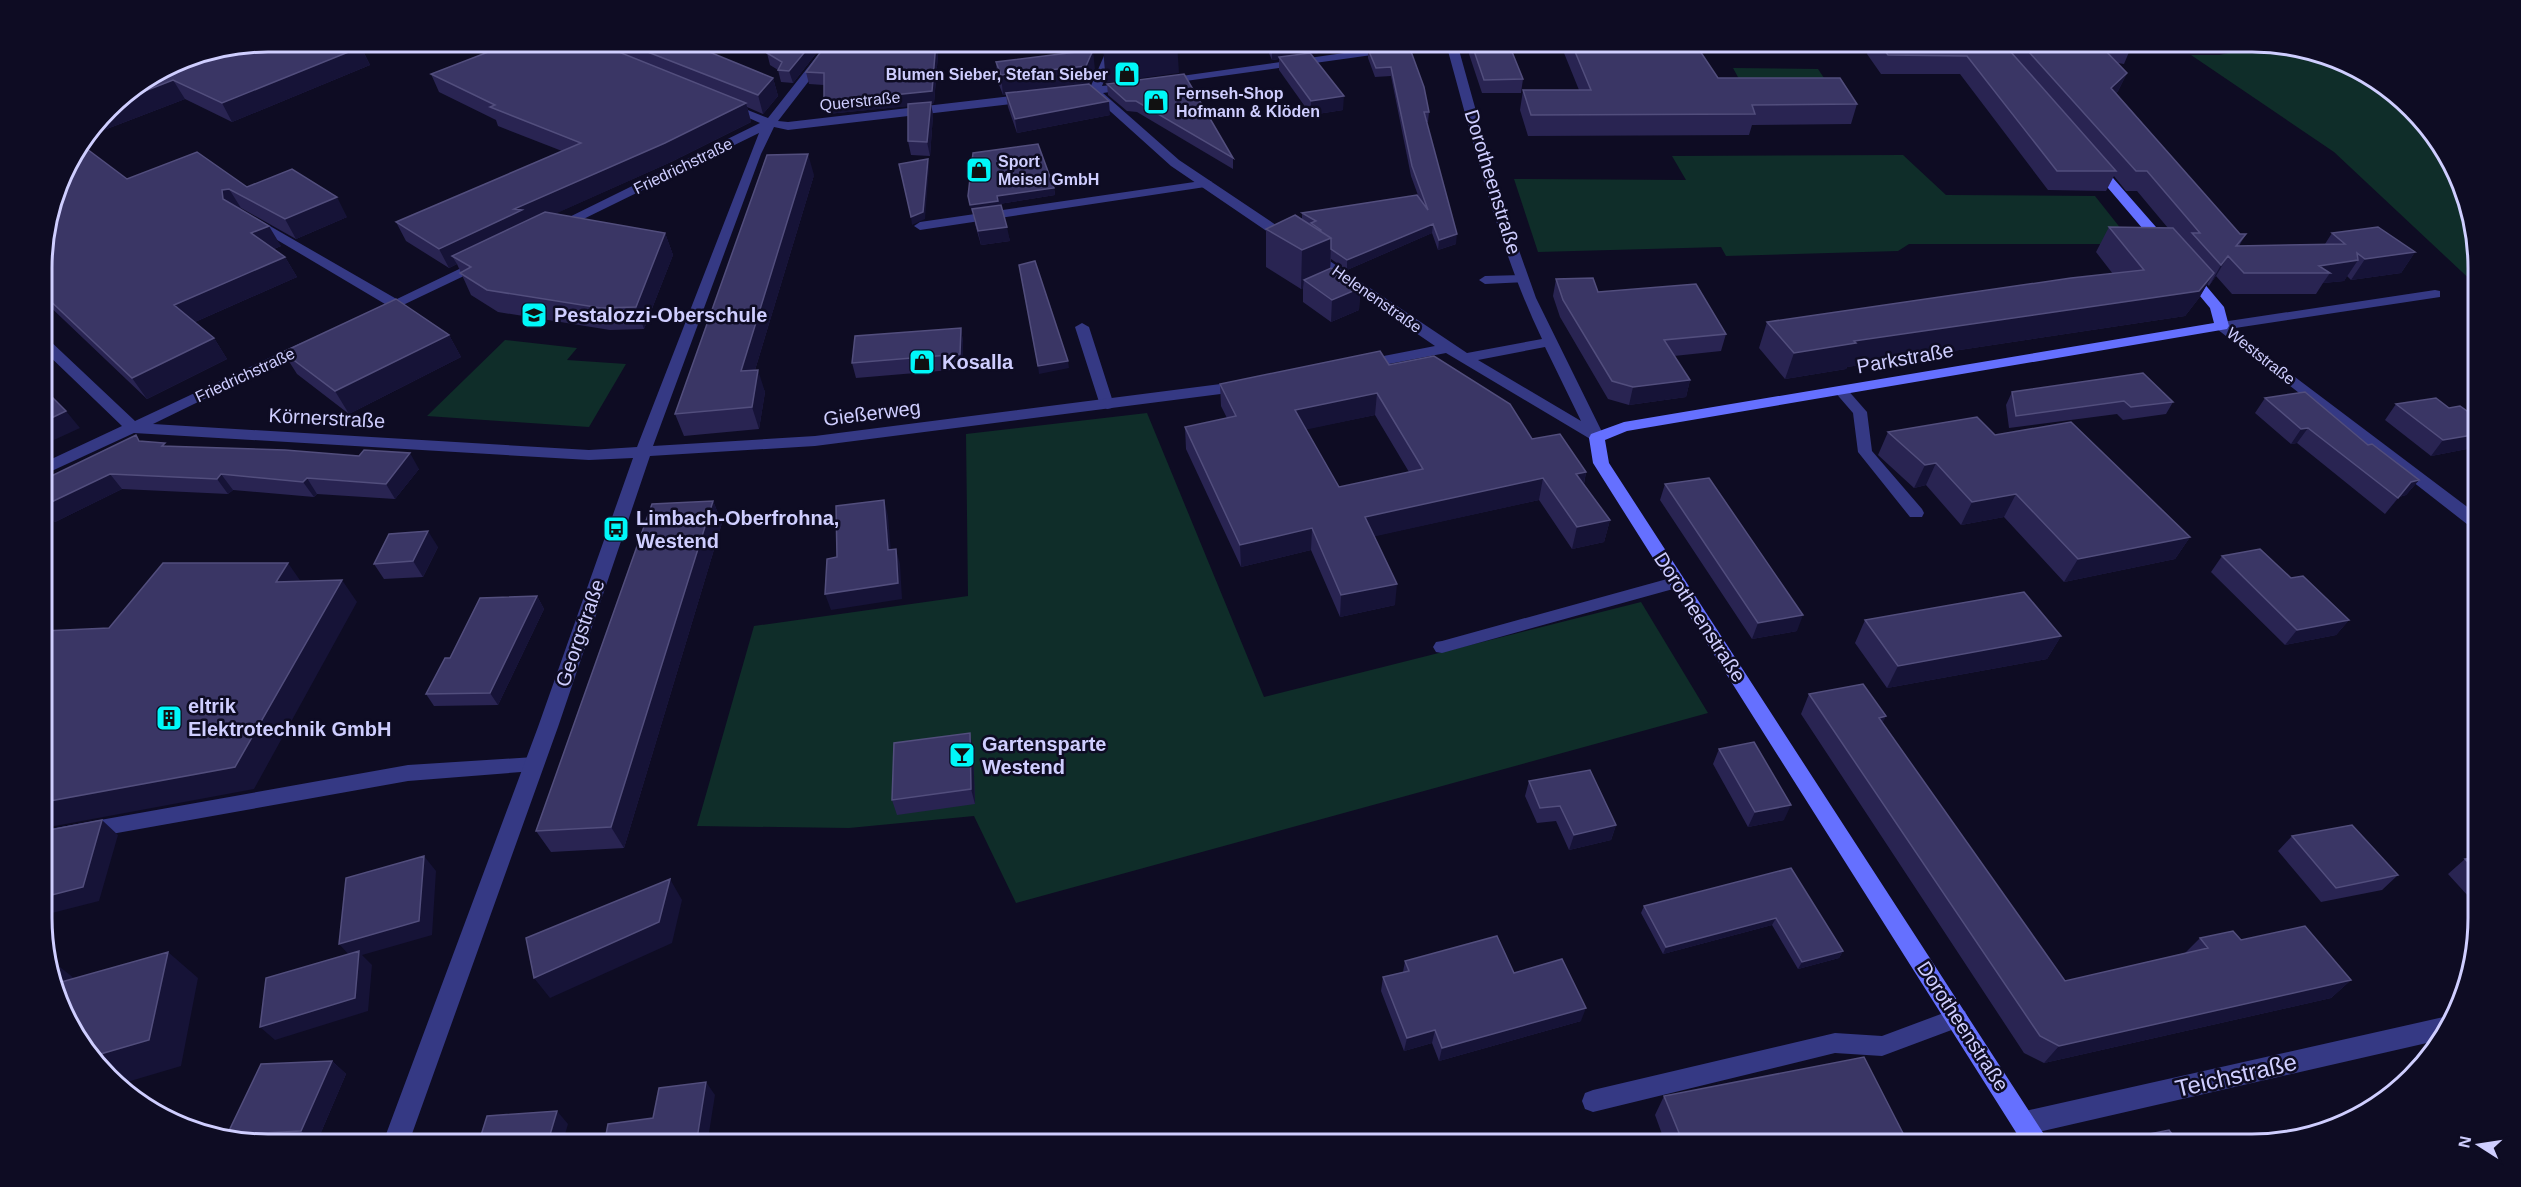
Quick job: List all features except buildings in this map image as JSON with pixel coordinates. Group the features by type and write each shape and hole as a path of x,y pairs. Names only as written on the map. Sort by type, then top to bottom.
{"main road":[{"name":"Weststraße","path":"2087,156 2217,307 2222,326"},
{"name":"Parkstraße","path":"1597,438 1624,427 2222,326"},
{"name":"Dorotheenstraße","path":"1597,438 1602,463 2032,1134"}],"street":[{"path":"710,99 770,123 826,52"},
{"path":"1094,91 1111,52"},
{"path":"1060,95 1372,52"},
{"name":"Dorotheenstraße","path":"1454,52 1494,197 1522,279 1549,342 1597,438"},
{"name":"Helenenstraße","path":"1094,91 1175,162 1448,348 1597,438"},
{"name":"Querstraße","path":"770,123 788,126 1037,97"},
{"name":"Friedrichstraße","path":"538,236 770,123"},
{"name":"Georgstraße","path":"399,1134 534,764 643,452 754,154 770,123"},
{"path":"367,317 496,256"},
{"name":"Weststraße","path":"2222,326 2468,516"},
{"name":"Friedrichstraße","path":"52,466 314,342"},
{"path":"1465,358 1549,342"},
{"path":"1342,368 1448,348"},
{"path":"52,351 133,428"},
{"name":"Gießerweg","path":"643,452 815,441 1107,405 1260,383"},
{"name":"Körnerstraße","path":"133,428 589,455 643,452"},
{"name":"Teichstraße","path":"2025,1123 2438,1029"}],"lane":[{"path":"920,226 1208,184"},
{"path":"240,214 394,304"},
{"path":"1485,280 1522,279"},
{"path":"2222,326 2435,294"},
{"path":"1082,327 1107,405"},
{"path":"1841,391 1860,412 1865,452 1916,513"},
{"path":"1442,647 1678,582"},
{"path":"52,837 408,773 534,764"},
{"path":"1593,1101 1835,1042 1882,1046 1957,1018"}],"green space":[{"path":"2234,52 2280,54 2322,64 2360,81 2395,106 2424,137 2440,161 2452,186 2467,241 2468,278 2334,152 2191,55 2219,55"},
{"path":"1733,68 1818,69 1832,90 1745,90"},
{"path":"1903,155 1946,195 2095,196 2133,244 1909,244 1898,251 1726,256 1721,247 1538,252 1514,179 1686,180 1672,156"},
{"path":"505,340 577,348 567,360 626,364 589,427 427,416"},
{"path":"1147,413 1264,697 1641,602 1708,713 1016,903 974,816 849,828 697,826 754,626 968,596 966,434"}],"place":[{"name":"Blumen Sieber, Stefan Sieber","path":"1127,74"},
{"name":"Fernseh-Shop Hofmann & Klöden","path":"1156,102"},
{"name":"Sport Meisel GmbH","path":"979,170"},
{"name":"Pestalozzi-Oberschule","path":"534,315"},
{"name":"Kosalla","path":"922,362"},
{"name":"Limbach-Oberfrohna, Westend","path":"616,529"},
{"name":"eltrik Elektrotechnik GmbH","path":"169,718"},
{"name":"Gartensparte Westend","path":"962,755"}]}
